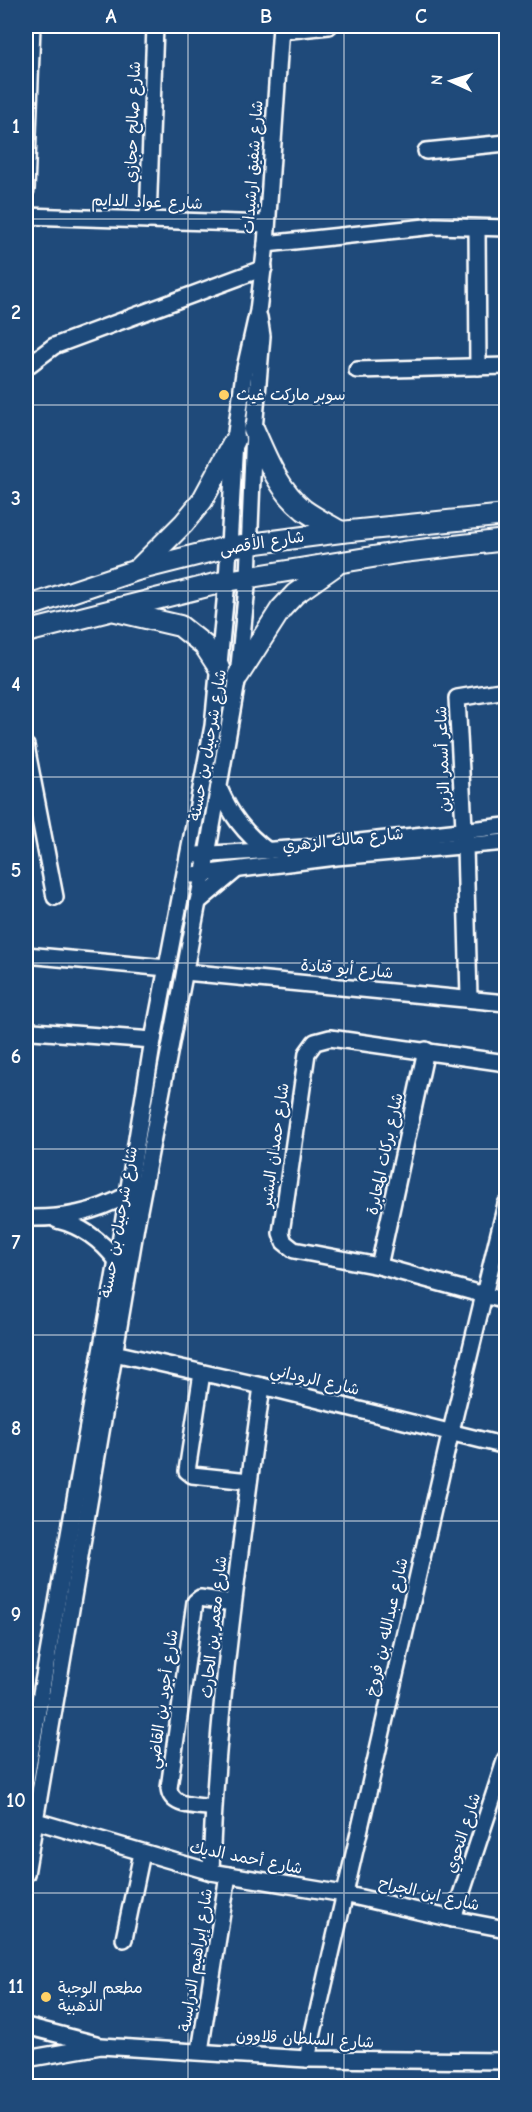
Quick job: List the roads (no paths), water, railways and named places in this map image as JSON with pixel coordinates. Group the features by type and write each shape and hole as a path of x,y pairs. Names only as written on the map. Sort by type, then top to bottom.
{"main road":[{"path":"254,430 274,475 286,492 305,510 341,532"},
{"path":"137,570 184,523 202,501 235,440"},
{"name":"شارع الأقصى","path":"26,607 137,570 228,547 341,532 507,515"},
{"name":"شارع الأقصى","path":"26,632 227,581 340,562 507,540"},
{"path":"238,676 281,609 296,594 340,562"},
{"path":"110,610 180,626 204,645 219,668"}],"street":[{"path":"26,190 32,26"},
{"name":"شارع صالح حجازي","path":"148,220 155,26"},
{"path":"281,28 329,26"},
{"name":"شارع شفيق ارشيدات","path":"228,547 235,440 244,373 258,311 264,268 281,28"},
{"path":"426,151 507,143"},
{"name":"شارع عواد الدايم","path":"26,216 267,224"},
{"path":"266,244 435,226 507,228"},
{"path":"477,228 478,367"},
{"path":"26,367 54,346 264,268"},
{"name":"شارع شفيق ارشيدات","path":"250,544 254,430 262,336 258,311"},
{"path":"357,370 507,366"},
{"name":"شارع شرحبيل بن حسنة","path":"26,1874 136,1226 207,855 238,676 250,544"},
{"name":"شارع شرحبيل بن حسنة","path":"26,1779 117,1261 153,1040 213,726 227,581 228,547"},
{"name":"شاعر أسمر الزبن","path":"465,838 457,698 507,690"},
{"path":"26,746 55,897"},
{"path":"219,788 241,828 268,850"},
{"name":"شارع مالك الزهري","path":"184,876 235,871 465,838 507,826"},
{"path":"465,838 469,998"},
{"name":"شارع مالك الزهري","path":"188,855 465,838 507,842"},
{"path":"198,902 235,871"},
{"path":"26,955 167,968"},
{"name":"شارع أبو قتادة","path":"185,972 507,1003"},
{"path":"26,1032 153,1040"},
{"name":"شارع حمدان البشير","path":"507,1063 330,1038 315,1042 307,1053 281,1233 284,1242 294,1250 379,1266 507,1301"},
{"name":"شارع بركات المعابرة","path":"379,1266 426,1050"},
{"path":"26,1218 51,1219 83,1214 127,1195"},
{"name":"شارع عبدالله بن فروخ","path":"307,2059 451,1431 507,1204"},
{"path":"51,1219 88,1233 99,1241 117,1261"},
{"name":"شارع الروداني","path":"114,1353 507,1446"},
{"path":"202,1372 187,1472 192,1475 249,1481"},
{"name":"شارع معمر بن الحارث","path":"211,1872 213,1808 234,1603 261,1386"},
{"name":"شارع أجود بن القاضي","path":"213,1808 175,1802 170,1796 169,1788 195,1602 200,1598 234,1603"},
{"name":"شارع النحوي","path":"453,1919 507,1758"},
{"name":"شارع أحمد الديك","path":"36,1821 211,1872 344,1894"},
{"path":"124,1939 142,1853"},
{"name":"شارع إبراهيم الدرابسة","path":"200,2051 228,1875"},
{"name":"شارع ابن الجراح","path":"344,1894 507,1929"},
{"name":"شارع السلطان قلاوون","path":"26,2026 101,2046"},
{"name":"شارع السلطان قلاوون","path":"26,2060 101,2046 307,2059 507,2061"}],"place":[{"name":"سوبر ماركت غيث","path":"224,395"},
{"name":"مطعم الوجبة الذهبية","path":"46,1997"}]}
